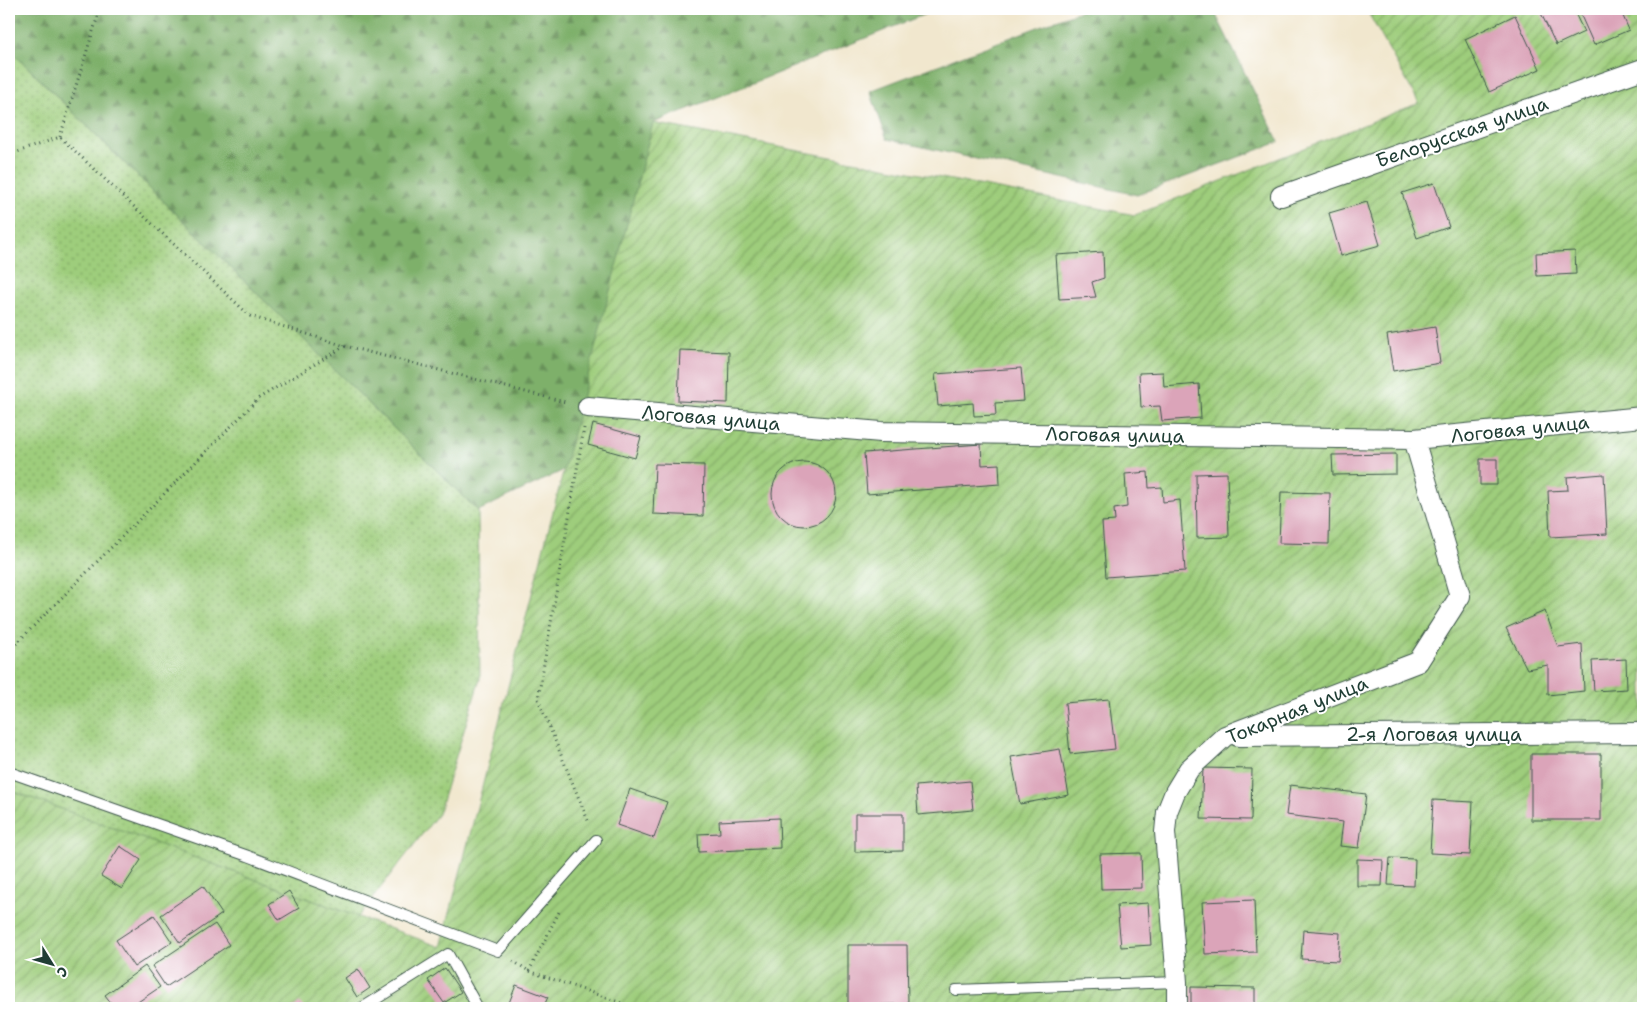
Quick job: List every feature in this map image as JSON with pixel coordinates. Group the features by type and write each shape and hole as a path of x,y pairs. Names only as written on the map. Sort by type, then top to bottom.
{"street":[{"name":"Белорусская улица","path":"1280,196 1643,68"},
{"name":"Логовая улица","path":"588,407 881,432 1414,439 1643,417"},
{"name":"Токарная улица","path":"1177,1008 1177,982 1165,832 1167,812 1175,792 1189,769 1225,736 1418,662 1460,596 1414,439"},
{"name":"2-я Логовая улица","path":"1225,736 1643,733"}],"lane":[{"path":"9,772 248,856 498,952 596,840"},
{"path":"362,1008 448,954 478,1008"},
{"path":"956,990 1177,982"}],"path":[{"path":"60,137 100,9"},
{"path":"9,155 60,137"},
{"path":"60,137 250,316 345,346 588,407 538,699 596,840"},
{"path":"9,651 259,398 345,346"},
{"path":"529,972 560,910"},
{"path":"498,952 529,972 636,1008"}],"green space":[{"path":"9,9 938,9 653,123 564,470 478,511 9,49"},
{"path":"1085,9 1213,9 1279,142 1137,195 887,139 870,91"},
{"path":"1366,9 1643,9 1643,1008 9,1008 9,790 441,947 653,123 1135,215 1419,103"},
{"path":"9,49 478,511 480,679 438,814 358,917 9,790"}],"building":[{"path":"1539,9 1573,9 1584,32 1556,45"},
{"path":"1578,9 1620,9 1629,30 1594,45"},
{"path":"1638,9 1643,9 1643,16 1641,17"},
{"path":"1515,15 1540,69 1489,92 1465,39"},
{"path":"1434,183 1449,227 1417,238 1402,193"},
{"path":"1367,202 1380,245 1341,256 1329,213"},
{"path":"1575,251 1576,274 1537,276 1536,253"},
{"path":"1103,252 1104,278 1092,282 1096,297 1059,299 1056,255"},
{"path":"1435,327 1440,363 1393,371 1387,335"},
{"path":"680,350 729,352 728,403 678,401"},
{"path":"1021,368 1024,401 995,403 996,415 974,416 973,403 938,406 935,374"},
{"path":"1163,372 1164,387 1199,384 1201,418 1162,421 1160,406 1141,407 1139,373"},
{"path":"593,424 641,437 635,458 588,445"},
{"path":"981,444 982,465 999,464 1000,484 867,494 864,453"},
{"path":"1396,454 1396,474 1333,475 1332,455"},
{"path":"1480,459 1497,459 1497,485 1480,485"},
{"path":"798,462 810,462 827,471 834,482 836,494 834,506 827,517 810,526 798,526 786,521 777,512 772,500 772,488 777,476 786,467"},
{"path":"655,464 704,465 703,516 653,514"},
{"path":"1148,472 1149,488 1162,487 1163,502 1180,500 1185,571 1106,577 1102,522 1115,521 1114,509 1127,507 1125,474"},
{"path":"1227,473 1229,537 1197,538 1196,474"},
{"path":"1604,474 1607,534 1550,537 1548,491 1568,490 1567,477"},
{"path":"1281,492 1330,493 1329,544 1279,543"},
{"path":"1545,611 1558,647 1582,644 1584,691 1548,695 1548,665 1527,669 1506,628"},
{"path":"1626,659 1627,689 1594,691 1592,661"},
{"path":"1109,699 1115,749 1070,754 1065,703"},
{"path":"1060,749 1069,795 1020,804 1011,757"},
{"path":"1531,754 1601,754 1601,820 1531,820"},
{"path":"1203,768 1252,769 1251,820 1201,819"},
{"path":"970,781 973,810 918,815 916,786"},
{"path":"1290,785 1366,794 1359,848 1340,846 1343,822 1286,815"},
{"path":"630,789 667,802 654,838 617,825"},
{"path":"1433,800 1473,802 1470,855 1430,853"},
{"path":"855,814 903,814 903,851 855,852"},
{"path":"779,818 780,848 699,852 698,834 720,833 719,821"},
{"path":"120,846 141,860 122,889 101,876"},
{"path":"1141,853 1142,888 1101,889 1100,854"},
{"path":"1390,858 1415,859 1414,886 1388,885"},
{"path":"1357,859 1383,860 1382,886 1357,886"},
{"path":"203,886 222,914 180,943 161,915"},
{"path":"289,891 299,908 279,920 269,904"},
{"path":"1254,900 1256,952 1205,954 1202,902"},
{"path":"1148,903 1151,945 1121,947 1117,905"},
{"path":"154,915 172,942 134,967 116,940"},
{"path":"215,924 229,945 166,987 152,966"},
{"path":"1303,930 1340,933 1338,961 1301,959"},
{"path":"848,945 907,945 908,1004 848,1005"},
{"path":"145,966 160,987 129,1008 115,1008 105,995"},
{"path":"445,968 461,992 444,1003 428,980"},
{"path":"358,969 370,988 357,997 345,978"},
{"path":"516,985 548,997 543,1008 507,1008"},
{"path":"1191,987 1255,988 1255,1008 1191,1008"},
{"path":"300,1003 304,1008 292,1008"}]}
